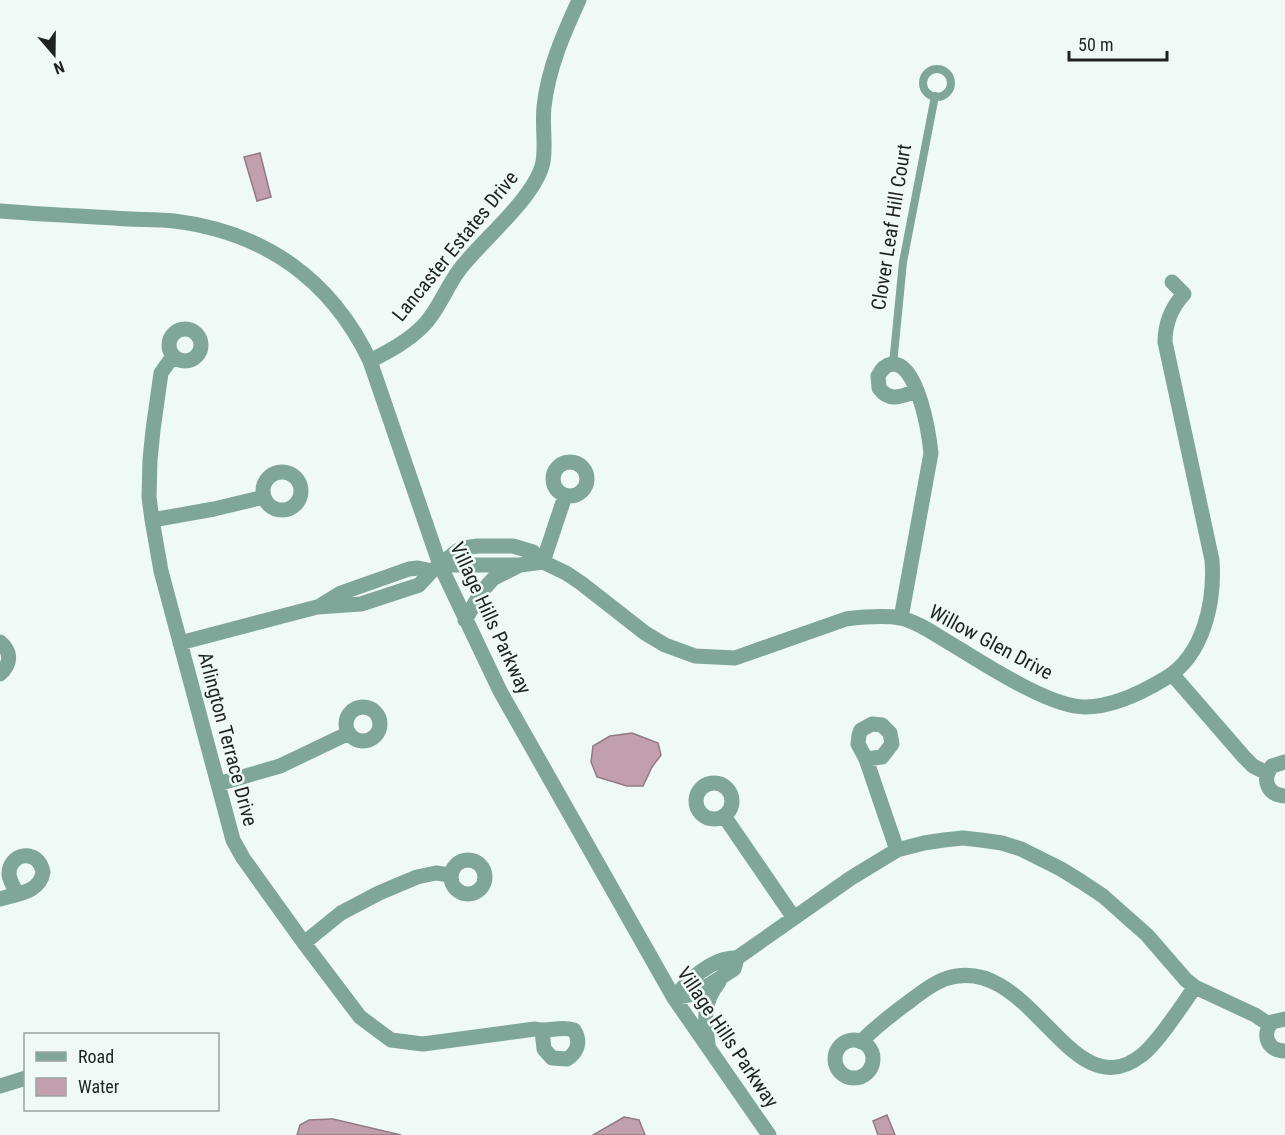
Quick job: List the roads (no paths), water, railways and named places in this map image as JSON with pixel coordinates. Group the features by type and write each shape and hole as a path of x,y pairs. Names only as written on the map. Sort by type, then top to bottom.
{"street":[{"name":"Lancaster Estates Drive","path":"370,361 404,343 424,325 460,269 524,197 536,179 543,163 544,105 553,65 559,44 579,0"},
{"name":"Village Hills Parkway","path":"0,212 174,221 231,234 284,259 307,275 343,315 358,335 370,361 436,568 500,691 674,998 769,1135"},
{"name":"Willow Glen Drive","path":"180,642 318,607 361,604 419,585 457,551 478,546 513,546 533,552 543,562 573,578 645,633 665,645 695,656 735,658 846,619 901,618 927,629 1020,685 1066,703 1084,707 1103,705 1132,695 1172,674 1183,665 1200,635 1209,609 1214,581 1212,560 1166,342 1165,328 1177,301 1184,294 1172,282"},
{"name":"Arlington Terrace Drive","path":"173,356 161,373 150,460 149,497 161,571 233,840 243,858 360,1017 391,1040 423,1044 535,1029 542,1031"},
{"path":"901,618 930,463 928,428 916,391 908,371 892,364 881,370 878,376 878,382 884,394 894,398 916,391"},
{"path":"436,568 543,562 565,496"},
{"path":"152,520 264,497"},
{"path":"465,620 482,591 494,578 520,565"},
{"path":"0,642 8,650 9,656 6,668 0,674"},
{"path":"1172,674 1244,758 1267,773"},
{"path":"218,784 280,766 349,734"},
{"path":"863,755 897,850"},
{"path":"1285,762 1276,763 1267,773 1266,782 1276,795 1285,796"},
{"path":"724,816 794,918"},
{"path":"674,998 695,994 734,969 737,958 851,878 897,850 924,843 963,838 1002,843 1061,868 1103,896 1147,935 1186,980 1195,987 1255,1015 1270,1025"},
{"path":"0,899 34,888 42,879 42,866 34,857 22,856 12,863 9,874 17,893"},
{"path":"304,943 341,913 398,884 436,873 450,875"},
{"path":"674,998 687,980 727,957 737,958"},
{"path":"708,1047 705,1011 710,993 726,974"},
{"path":"861,1042 874,1028 928,988 944,979 971,976 984,978 1010,991 1084,1061 1098,1067 1109,1068 1121,1066 1142,1055 1195,987"},
{"path":"1285,1019 1277,1020 1270,1025 1267,1031 1267,1042 1274,1049 1285,1051"},
{"path":"0,1086 24,1079"}],"lane":[{"name":"Clover Leaf Hill Court","path":"892,364 903,262 935,96"}],"water":[{"path":"260,153 271,197 257,201 244,157"},
{"path":"632,733 658,743 661,755 643,786 627,786 597,777 591,762 593,746 610,736"},
{"path":"887,1115 895,1135 878,1135 873,1121"},
{"path":"624,1117 639,1120 645,1135 593,1135"},
{"path":"332,1119 401,1135 297,1135 300,1125 309,1120"}]}
